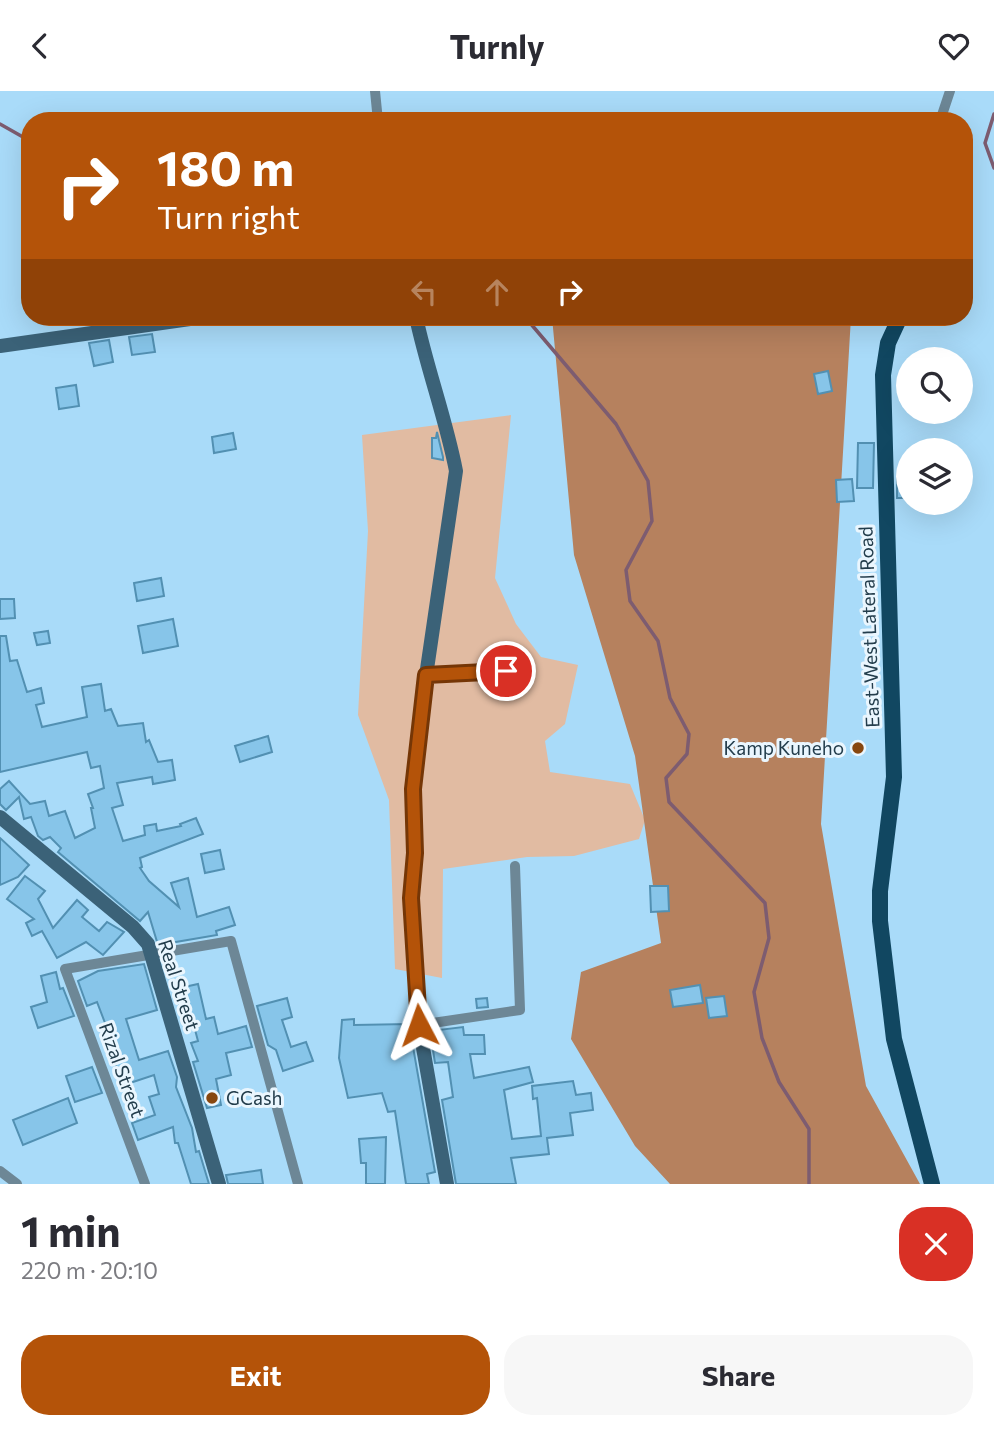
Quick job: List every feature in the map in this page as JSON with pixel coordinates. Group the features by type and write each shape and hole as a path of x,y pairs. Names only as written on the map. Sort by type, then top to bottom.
{"main road":[{"name":"East-West Lateral Road","path":"896,326 888,343 883,375 894,768 880,914 894,1039 932,1184"}],"street":[{"path":"375,91 377,112"},
{"path":"943,112 950,91"},
{"path":"0,346 141,326"},
{"path":"418,326 427,370 450,441 456,471 426,675 413,789 415,853 411,898 419,1025 447,1184"},
{"name":"Real Street","path":"0,817 134,927 151,952 219,1184"},
{"path":"419,1025 520,1010 515,866"},
{"path":"151,952 231,941 298,1184"},
{"name":"Rizal Street","path":"145,1184 65,969 151,952"},
{"path":"0,1171 17,1184"}],"lane":[{"path":"426,675 506,671"}],"shaded area":[{"path":"553,326 850,326 821,824 866,1086 920,1184 670,1184 635,1146 571,1039 581,972 661,943 635,756 574,555"},
{"path":"511,415 495,578 516,624 541,657 578,665 565,724 545,741 550,772 630,784 645,820 639,839 574,856 527,857 443,869 442,978 395,969 389,800 358,715 368,531 362,435"}],"building":[{"path":"152,334 155,352 132,355 129,337"},
{"path":"109,340 113,362 94,366 89,343"},
{"path":"828,371 832,391 818,394 814,374"},
{"path":"76,385 79,406 59,409 56,388"},
{"path":"437,432 443,460 432,458 432,438 436,438"},
{"path":"233,433 236,449 214,453 212,437"},
{"path":"858,443 874,443 873,488 857,488"},
{"path":"852,479 854,501 837,502 836,480"},
{"path":"161,578 164,596 137,601 134,583"},
{"path":"0,599 14,599 15,618 0,619"},
{"path":"173,619 178,646 143,653 138,626"},
{"path":"48,631 50,643 37,645 34,633"},
{"path":"0,636 6,636 10,661 17,660 27,692 41,688 44,703 36,705 42,727 87,717 82,687 101,684 105,711 111,709 118,726 143,723 146,742 149,740 158,762 172,760 175,780 153,784 152,777 117,783 123,805 112,808 123,841 145,835 144,826 156,824 157,831 181,826 180,824 196,818 203,834 140,858 140,868 149,881 179,907 171,883 188,878 197,917 229,907 235,925 216,931 217,935 158,945 148,912 140,921 58,852 61,848 50,837 43,840 38,836 31,817 24,819 19,797 6,810 0,804 0,789 9,781 30,804 45,801 49,816 65,811 75,838 95,828 88,794 104,788 100,766 91,768 87,752 0,772"},
{"path":"268,736 272,752 240,762 235,746"},
{"path":"0,838 29,865 18,877 0,885"},
{"path":"220,850 224,869 205,873 201,854"},
{"path":"25,876 45,891 38,899 53,928 77,900 88,910 82,917 99,931 107,922 124,932 103,955 86,942 57,958 42,931 32,936 26,923 34,919 7,899"},
{"path":"650,886 668,886 669,911 651,912"},
{"path":"144,964 157,1010 126,1019 139,1060 168,1051 177,1077 176,1087 192,1128 196,1152 199,1151 209,1184 191,1184 178,1143 175,1143 173,1127 138,1140 132,1123 155,1115 149,1097 159,1094 154,1075 124,1085 110,1052 106,1037 110,1036 97,1002 87,1006 78,981 98,971"},
{"path":"56,972 60,989 63,988 74,1016 38,1028 31,1007 47,1002 41,976"},
{"path":"198,984 206,1019 214,1017 218,1034 246,1026 252,1047 226,1053 231,1075 216,1079 221,1105 207,1108 193,1062 198,1061 191,1043 198,1041 189,1007 180,1009 175,989"},
{"path":"700,985 703,1003 673,1007 670,990"},
{"path":"724,996 727,1016 709,1018 706,998"},
{"path":"287,998 292,1017 282,1020 291,1047 306,1042 313,1061 283,1071 276,1050 268,1045 257,1006"},
{"path":"487,998 488,1007 477,1008 476,999"},
{"path":"354,1019 354,1025 409,1024 435,1172 427,1174 429,1184 406,1184 395,1111 388,1112 382,1093 348,1098 339,1058 342,1020"},
{"path":"463,1027 464,1035 484,1035 485,1054 470,1054 474,1078 529,1067 533,1082 504,1090 512,1139 541,1136 537,1098 533,1099 532,1086 573,1081 576,1095 591,1093 593,1110 570,1113 573,1135 547,1138 549,1154 511,1158 516,1184 456,1184 442,1100 453,1097 448,1062 435,1063 430,1031"},
{"path":"92,1067 102,1093 75,1102 66,1076"},
{"path":"68,1098 77,1123 23,1145 13,1120"},
{"path":"386,1137 385,1184 366,1184 366,1163 361,1163 359,1139"},
{"path":"261,1170 263,1184 228,1184 226,1175"}],"waterway":[{"path":"994,114 985,143 994,168"},
{"path":"0,124 21,136"},
{"path":"533,326 616,424 648,481 652,521 626,570 630,601 658,641 670,698 689,734 687,754 666,778 669,802 765,903 769,938 754,992 762,1038 779,1082 809,1129 809,1184"}],"place":[{"name":"Kamp Kuneho","path":"858,748"},
{"name":"GCash","path":"212,1098"}],"route":[{"path":"419,1025 411,898 415,853 413,789 426,675 506,671"}]}
